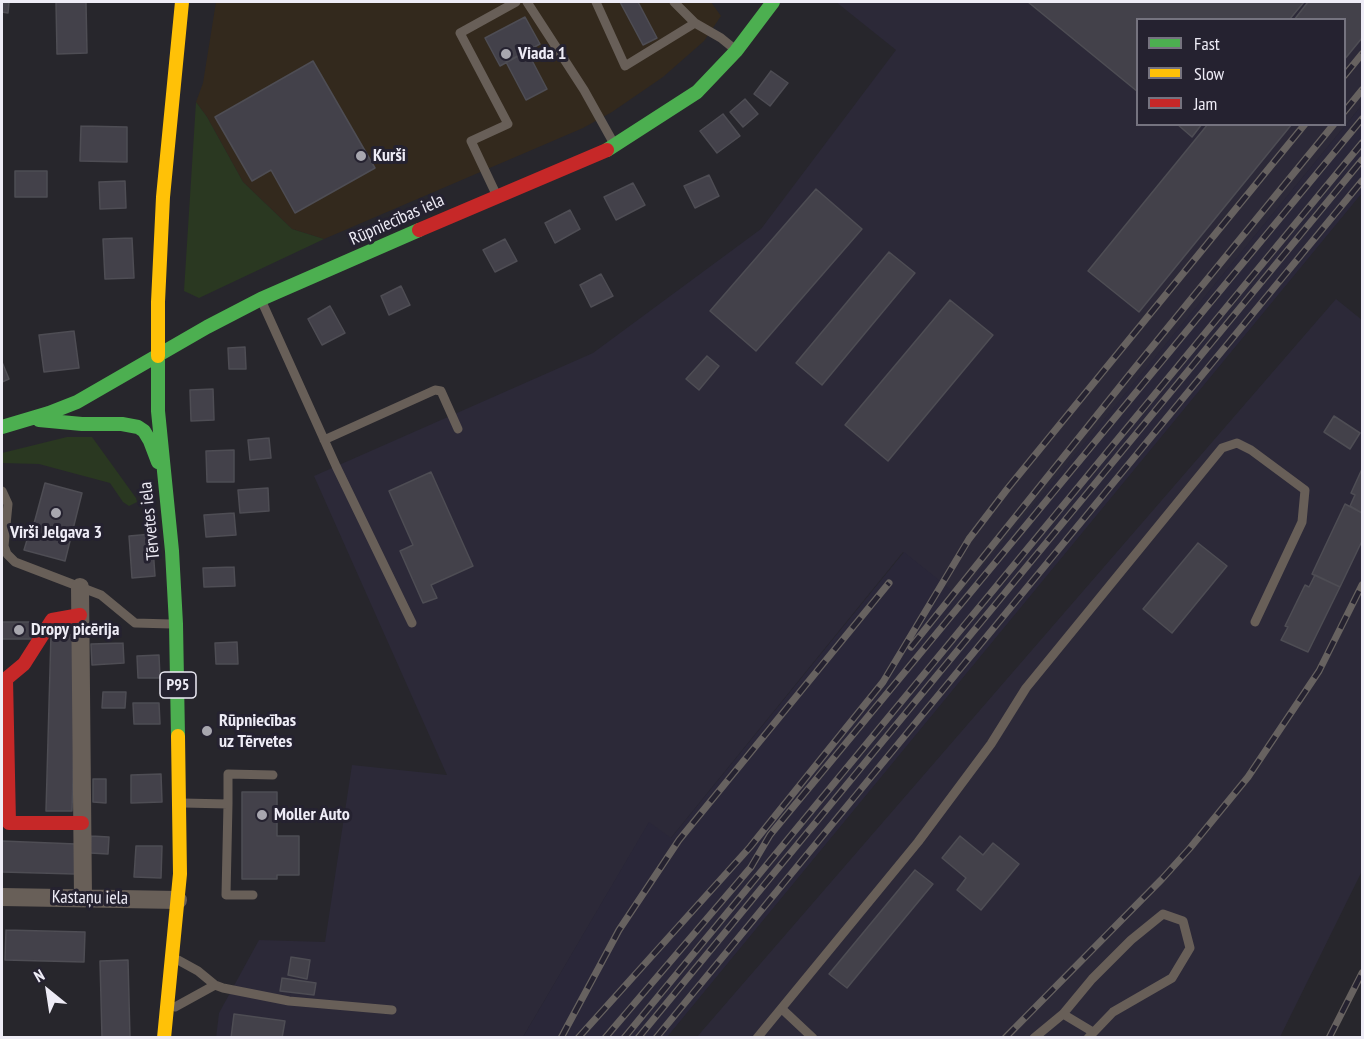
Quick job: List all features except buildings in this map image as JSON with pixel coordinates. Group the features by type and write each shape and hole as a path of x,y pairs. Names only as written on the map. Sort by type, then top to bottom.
{"main road":[{"name":"Tērvetes iela","path":"164,1038 180,874 180,803 172,551 158,411 158,302 163,197 182,2"},
{"name":"Rūpniecības iela","path":"2,427 77,402 261,299 615,146 697,92 736,51 773,2"},
{"path":"30,419 82,424 122,424 138,427 144,431 150,441 155,457 164,471"},
{"path":"80,615 52,620 24,664 6,679 9,823 82,824"}],"street":[{"path":"80,587 83,898"},
{"name":"Kastaņu iela","path":"2,897 178,900"}],"lane":[{"path":"496,196 471,141 508,124 460,33 516,2"},
{"path":"527,2 584,90 615,146"},
{"path":"596,2 626,66 695,23"},
{"path":"674,2 695,23 722,38 736,51"},
{"path":"261,299 324,440 412,623"},
{"path":"324,440 435,390 441,391 458,429"},
{"path":"757,1038 918,842 991,744 1026,688 1222,448 1237,443 1251,450 1305,490 1302,522 1255,622"},
{"path":"2,491 9,504 4,546 7,554 15,562 101,595 135,623 176,624"},
{"path":"253,895 226,895 228,774 273,775"},
{"path":"180,803 228,804"},
{"path":"1034,1038 1063,1014 1092,979 1131,940 1163,914 1183,921 1190,948 1172,978 1113,1012 1090,1035 1063,1014"},
{"path":"173,958 198,971 215,985 289,1001 392,1010"},
{"path":"167,1011 215,985"},
{"path":"782,1009 813,1038"}],"shaded area":[{"path":"216,2 711,2 721,16 704,41 663,77 612,112 583,128 324,239 292,229 243,182 207,117 196,102 203,83"},
{"path":"836,2 1362,2 1362,105 1346,125 1346,18 1136,18 1136,126 1345,126 959,597 903,552 670,839 649,823 523,1037 216,1038 219,1013 259,940 325,942 352,765 447,775 314,476 593,353 761,229 896,50"},
{"path":"1362,105 1362,193 667,1037 523,1037 649,822 671,838 904,552 959,596"},
{"path":"1336,299 1362,320 1362,871 1280,1037 696,1038"}],"green space":[{"path":"196,102 207,117 243,182 292,229 324,239 199,298 184,291"},
{"path":"67,437 92,437 137,502 129,506 123,502 110,483 39,464 2,463 2,453"}],"railway":[{"path":"1346,74 1362,54"},
{"path":"1346,110 1362,90"},
{"path":"605,1038 751,867 770,835 1362,119"},
{"path":"578,1038 750,847 883,682 969,539 1303,126"},
{"path":"911,647 1332,126"},
{"path":"624,1038 1362,143"},
{"path":"638,1038 1362,160"},
{"path":"656,1038 1362,181"},
{"path":"561,1038 619,930 679,840 889,583"},
{"path":"1005,1038 1162,879 1248,777 1319,671 1362,585"},
{"path":"1329,1038 1362,973"}],"traffic: fast":[{"path":"607,150 697,92 736,51 773,2"},
{"path":"2,427 77,402 207,327 261,299 419,230"},
{"path":"158,356 158,411 172,551 176,624 178,736"},
{"path":"39,420 82,424 122,424 138,427 144,431 150,441 158,462"}],"traffic: slow":[{"path":"158,356 163,197 182,2"},
{"path":"164,1038 180,874 178,736"}],"traffic: jam":[{"path":"419,230 607,150"},
{"path":"80,615 52,620 24,664 6,679 9,823 82,823"}],"place":[{"name":"Viada 1","path":"506,54"},
{"name":"Kurši","path":"361,156"},
{"name":"Virši Jelgava 3","path":"56,513"},
{"name":"Dropy picērija","path":"19,630"},
{"name":"Rūpniecības uz Tērvetes","path":"207,731"},
{"name":"Moller Auto","path":"262,815"}]}
